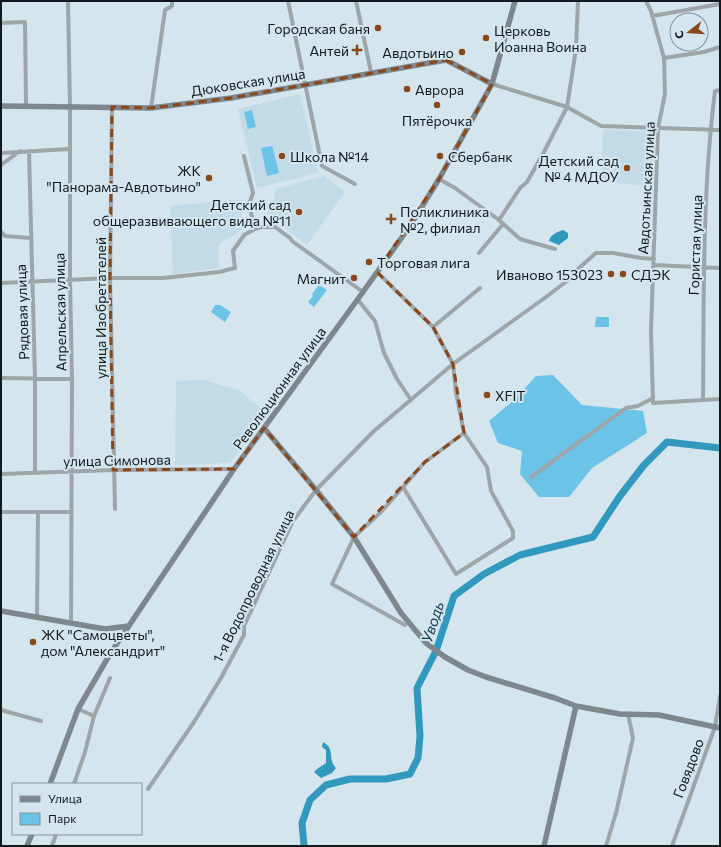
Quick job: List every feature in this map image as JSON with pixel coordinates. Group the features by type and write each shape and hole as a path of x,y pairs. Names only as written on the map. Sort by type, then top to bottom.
{"main road":[{"name":"Революционная улица","path":"50,783 78,709 110,654 234,469 358,300 410,226 439,179 492,84 515,1"},
{"name":"Дюковская улица","path":"1,106 151,108 231,98 370,72 446,60 492,84"},
{"path":"264,428 354,537 390,598 416,632 426,643 455,663 486,677 576,706 620,714 659,714 718,727"},
{"path":"1,611 105,629 129,626"},
{"path":"544,846 576,706"},
{"path":"27,846 32,835"}],"street":[{"name":"Апрельская улица","path":"68,1 72,379 71,624"},
{"path":"151,108 165,10 172,6 172,1"},
{"path":"288,1 322,166 355,184"},
{"path":"356,1 370,72"},
{"path":"479,253 501,222 520,188 527,182 567,107 576,49 578,1"},
{"name":"Авдотьинская улица","path":"646,1 652,16 664,58 665,94 658,128 651,331 653,400"},
{"path":"652,16 720,4"},
{"path":"1,24 25,22 26,106"},
{"path":"664,58 704,52 720,47"},
{"path":"492,84 567,107 601,126 720,130"},
{"name":"Гористая улица","path":"703,400 704,268 710,129 715,91 720,90"},
{"name":"улица Изобретателей","path":"112,107 110,278 115,509"},
{"path":"2,153 69,149"},
{"path":"1,165 20,151"},
{"name":"Рядовая улица","path":"29,151 35,379 35,473"},
{"path":"244,156 252,193 249,204 255,229"},
{"path":"439,179 455,188 501,222 520,239 555,249"},
{"path":"1,283 70,279 171,278 219,272 235,268 233,251 244,235 261,227 275,227 363,292"},
{"path":"1,232 5,236 31,238"},
{"name":"1-я Водопроводная улица","path":"148,789 194,722 221,678 244,635 244,626 293,521 316,490 374,431 410,400 453,364 576,274 578,269 596,253 613,253 654,259"},
{"path":"653,265 720,268"},
{"path":"377,272 433,327 453,364 456,392 464,433 487,467 491,491 513,531 513,538 456,574 403,487"},
{"path":"433,327 480,288"},
{"path":"358,300 375,321 384,353 397,379 410,400"},
{"path":"1,378 72,379"},
{"path":"531,477 626,408 638,406 653,400 720,399"},
{"path":"406,625 332,584 354,537 381,512 425,462 464,433"},
{"name":"улица Симонова","path":"1,474 113,470 234,469"},
{"path":"1,512 71,512"},
{"path":"37,618 38,512"},
{"path":"74,783 85,752 94,716 110,678"},
{"name":"Говядово","path":"672,846 718,727 720,696"},
{"path":"78,709 94,716"},
{"path":"1,710 41,721"},
{"path":"606,846 616,813 633,738 628,714"},
{"path":"52,846 56,835"}],"highlighted area":[{"path":"446,60 492,84 439,179 377,272 433,327 453,364 464,433 425,462 354,537 264,428 234,469 113,470 110,278 112,107 151,108 231,98"}],"shaded area":[{"name":"Школа №14","path":"300,94 318,173 257,188 238,109"},
{"name":"Детский сад № 4 МДОУ","path":"603,130 646,131 647,135 654,135 652,186 601,182"},
{"name":"Детский сад общеразвивающего вида №11","path":"324,176 345,192 307,245 267,214 268,209 274,203 275,189"},
{"path":"244,199 247,212 241,213 244,229 220,243 218,248 219,268 173,274 170,206"},
{"path":"563,230 568,233 568,238 559,245 549,241 552,235"},
{"path":"203,380 239,390 266,413 230,463 175,465 176,381"},
{"path":"323,742 329,748 333,765 336,768 332,773 321,778 314,772 326,763 326,750 322,747"}],"green space":[{"path":"252,110 256,127 248,129 244,112"},
{"path":"272,146 279,173 267,176 261,148"},
{"path":"319,285 327,290 314,307 308,302"},
{"path":"215,305 220,305 231,312 225,322 211,312"},
{"path":"596,317 609,317 609,327 595,327"},
{"path":"553,375 582,405 643,411 647,433 592,468 569,497 539,497 520,474 522,451 498,443 489,421 515,399 536,376"}],"waterway":[{"name":"Уводь","path":"304,846 302,823 310,800 326,785 350,779 386,779 410,774 418,758 420,736 417,688 436,651 454,596 484,574 520,555 593,537 620,496 644,465 667,442 720,448"}],"place":[{"name":"Городская баня","path":"378,28"},
{"name":"Церковь Иоанна Воина","path":"486,38"},
{"name":"Антей","path":"357,50"},
{"name":"Авдотьино","path":"462,52"},
{"name":"Аврора","path":"407,89"},
{"name":"Пятёрочка","path":"437,105"},
{"name":"Школа №14","path":"282,156"},
{"name":"Сбербанк","path":"440,156"},
{"name":"Детский сад № 4 МДОУ","path":"627,168"},
{"name":"ЖК \"Панорама-Авдотьино\"","path":"209,178"},
{"name":"Детский сад общеразвивающего вида №11","path":"299,212"},
{"name":"Поликлиника №2, филиал","path":"391,219"},
{"name":"Торговая лига","path":"369,262"},
{"name":"Иваново 153023","path":"611,274"},
{"name":"СДЭК","path":"623,274"},
{"name":"Магнит","path":"354,278"},
{"name":"XFIT","path":"487,395"},
{"name":"ЖК \"Самоцветы\", дом \"Александрит\"","path":"33,642"}]}
